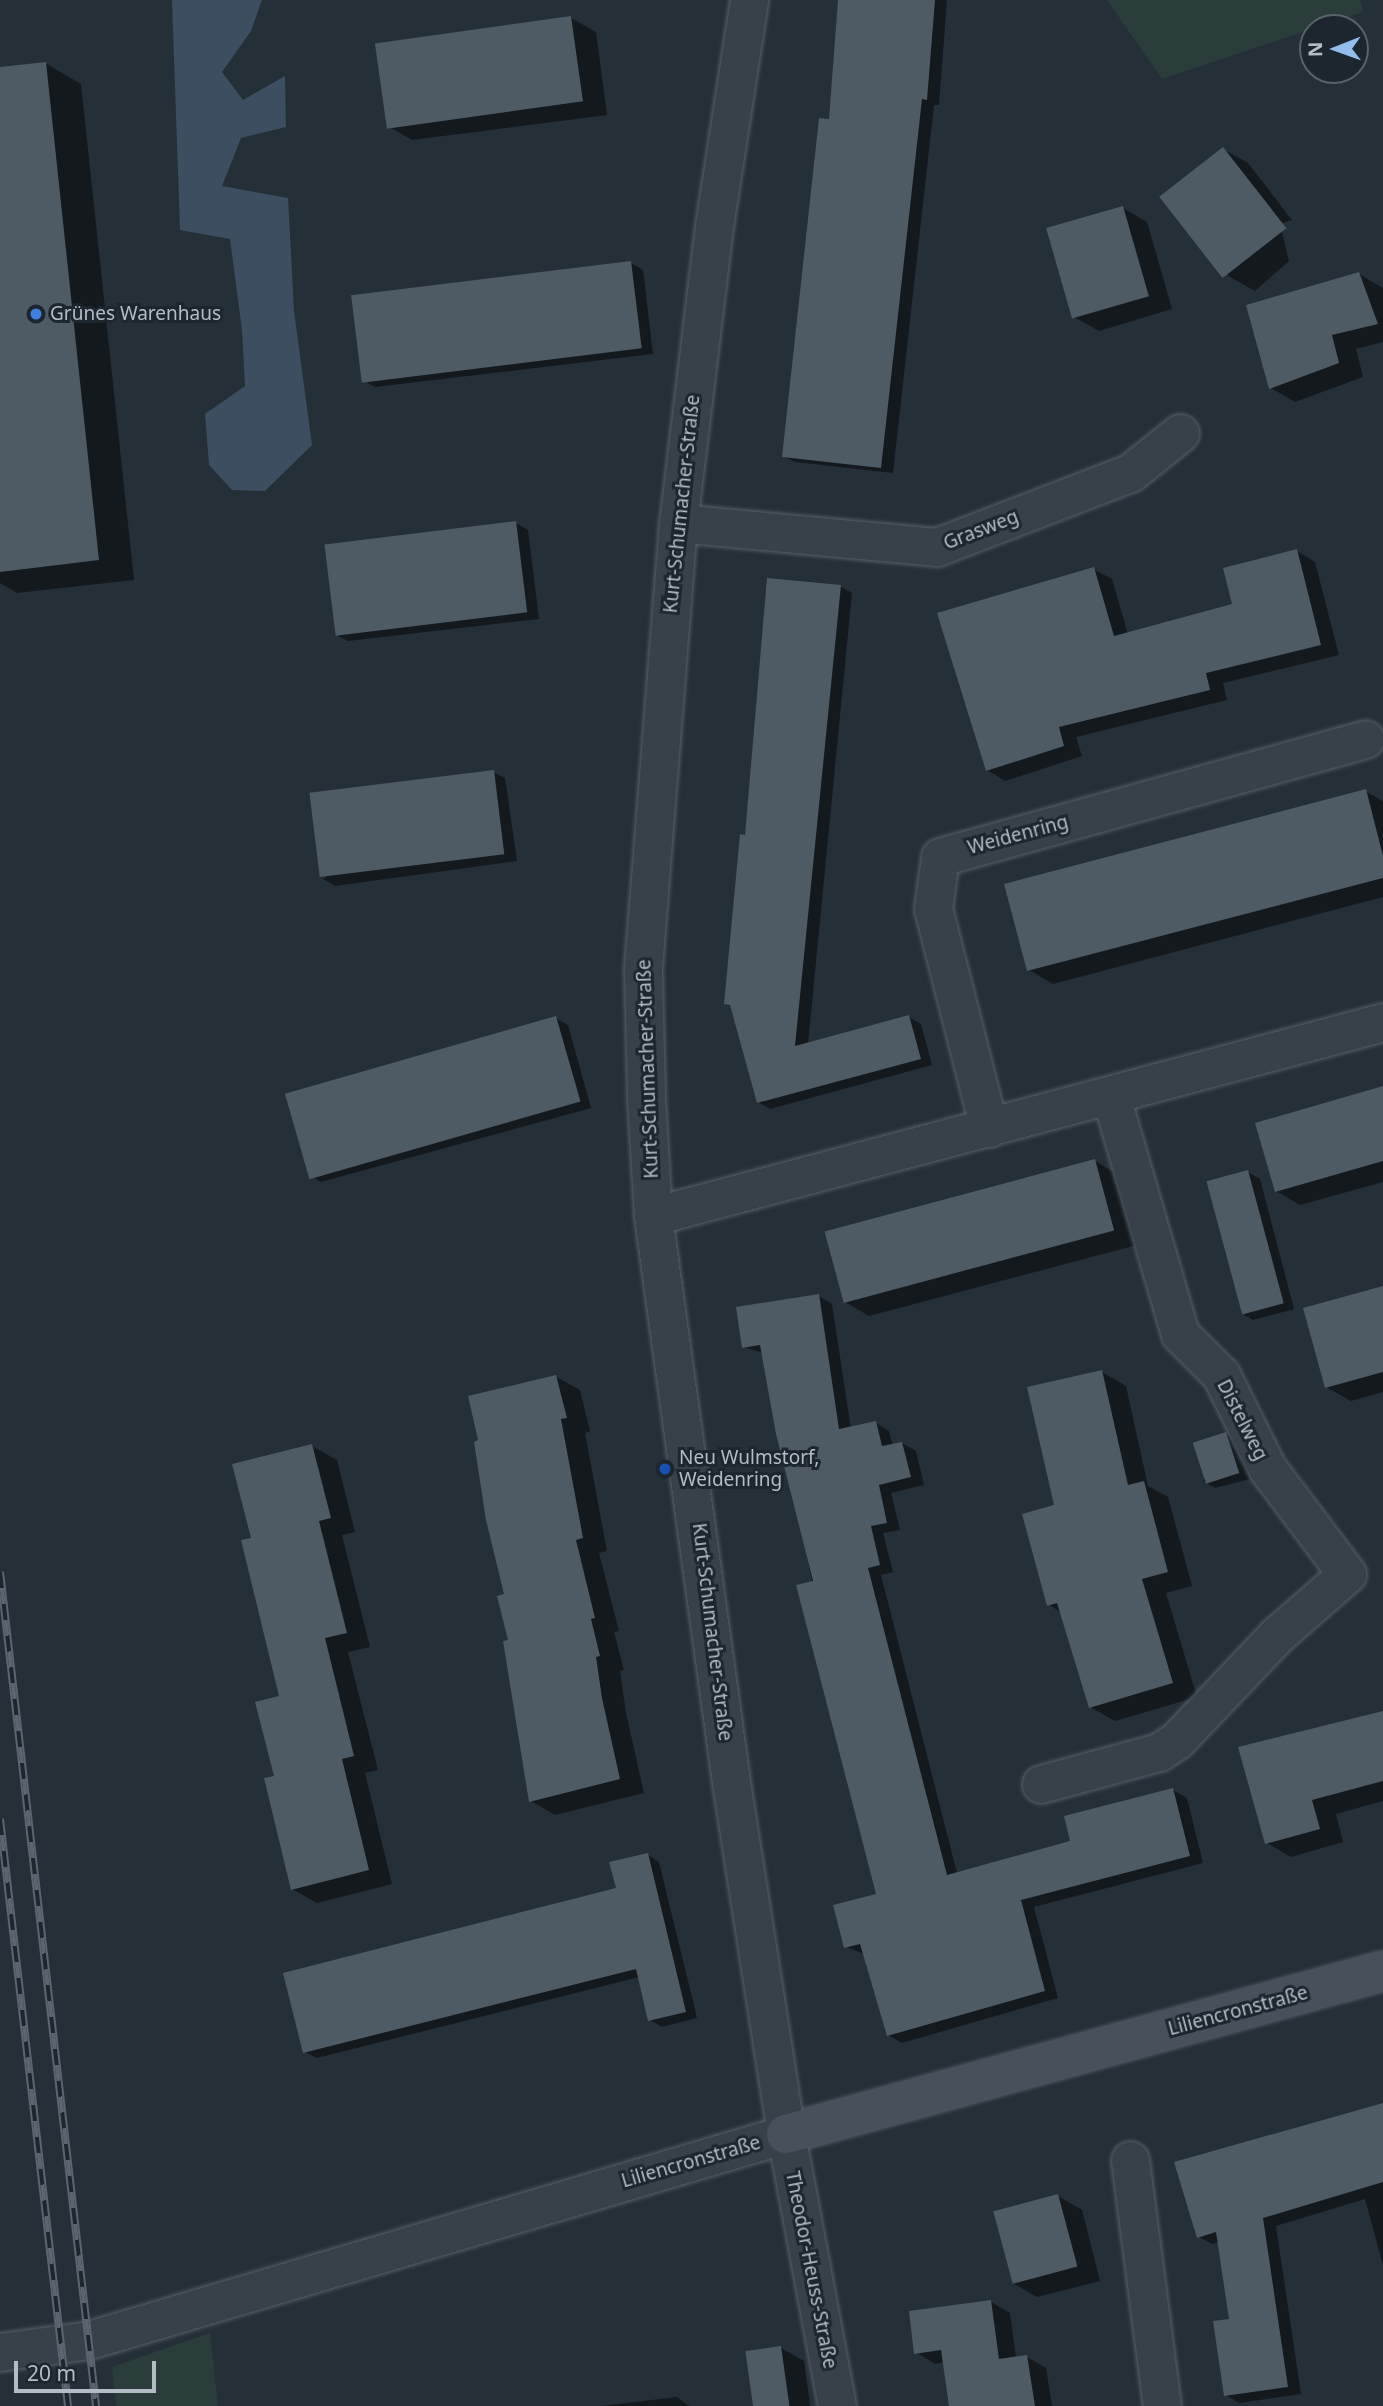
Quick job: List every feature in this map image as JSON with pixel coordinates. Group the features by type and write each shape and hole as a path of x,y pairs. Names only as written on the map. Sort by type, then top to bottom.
{"street":[{"name":"Kurt-Schumacher-Straße","path":"749,0 713,226 678,523 643,971 653,1216 731,1782 786,2134"},
{"name":"Grasweg","path":"678,523 937,547 1130,473 1180,433"},
{"name":"Weidenring","path":"989,1128 933,909 940,857 1365,739"},
{"path":"653,1216 1383,1022"},
{"name":"Distelweg","path":"1041,1784 1159,1752 1176,1741 1277,1635 1347,1574 1267,1468 1221,1375 1180,1334 1111,1096"},
{"name":"Liliencronstraße","path":"0,2352 89,2340 786,2134 1383,1971"},
{"name":"Theodor-Heuss-Straße","path":"786,2134 837,2406"},
{"path":"1130,2160 1162,2406"}],"green space":[{"path":"1107,0 1360,0 1363,12 1299,14 1299,33 1162,79"},
{"path":"210,2333 218,2406 116,2406 112,2367"}],"water":[{"path":"172,0 262,0 251,31 222,72 243,100 285,76 286,127 241,138 222,186 288,198 294,311 312,445 265,491 232,490 209,465 205,414 245,386 242,330 230,239 180,230"}],"building":[{"path":"838,0 935,0 927,100 922,99 881,468 782,457 819,118 829,119"},
{"path":"571,16 583,101 387,129 375,44"},
{"name":"Grünes Warenhaus","path":"46,62 99,560 0,572 0,67"},
{"path":"1223,147 1286,228 1223,278 1159,197"},
{"path":"1123,206 1149,296 1072,318 1046,228"},
{"path":"631,261 642,348 362,383 351,295"},
{"path":"1359,272 1378,324 1332,335 1339,363 1269,389 1246,305"},
{"path":"516,521 527,612 336,636 324,545"},
{"path":"1297,549 1321,645 1206,673 1210,690 1059,727 1064,746 986,771 937,613 1094,567 1114,636 1232,604 1223,568"},
{"path":"767,578 841,585 795,1046 909,1015 921,1059 757,1103 730,1005 724,1004 740,834 745,835"},
{"path":"494,770 504,854 320,877 309,793"},
{"path":"1366,789 1383,856 1383,878 1027,971 1004,884"},
{"path":"556,1016 581,1102 309,1179 285,1094"},
{"path":"1383,1086 1383,1161 1275,1192 1255,1123"},
{"path":"1095,1159 1114,1230 844,1303 825,1231"},
{"path":"1248,1170 1284,1303 1242,1314 1206,1181"},
{"path":"1383,1286 1383,1372 1325,1388 1303,1308"},
{"path":"819,1294 839,1429 876,1421 882,1446 902,1442 911,1477 879,1485 887,1523 871,1526 880,1565 868,1568 947,1875 1070,1841 1064,1816 1173,1788 1190,1856 1021,1900 1045,1991 887,2036 860,1944 844,1948 833,1905 876,1894 796,1585 813,1581 776,1434 760,1345 742,1348 736,1307"},
{"path":"1102,1370 1128,1485 1144,1481 1168,1572 1142,1579 1173,1683 1089,1708 1057,1603 1047,1606 1022,1514 1054,1505 1027,1387"},
{"path":"556,1375 567,1418 561,1419 583,1538 576,1540 595,1618 591,1619 600,1656 596,1657 602,1698 620,1779 529,1802 503,1641 508,1640 497,1596 504,1594 486,1520 474,1442 478,1440 468,1396"},
{"path":"1226,1432 1239,1473 1206,1484 1193,1443"},
{"path":"312,1444 331,1518 319,1521 347,1633 325,1638 354,1756 342,1759 369,1870 291,1890 264,1778 274,1776 255,1702 279,1696 241,1540 251,1538 232,1464"},
{"path":"1383,1711 1383,1781 1312,1800 1320,1829 1265,1844 1238,1747"},
{"path":"648,1853 686,2012 648,2021 636,1969 303,2053 283,1973 616,1888 609,1862"},
{"path":"1383,2103 1383,2182 1263,2218 1288,2387 1224,2396 1213,2321 1229,2319 1216,2232 1197,2238 1174,2162"},
{"path":"1058,2194 1077,2266 1013,2284 993,2211"},
{"path":"991,2300 999,2359 1027,2355 1035,2406 949,2406 941,2350 914,2354 909,2311"},
{"path":"781,2346 789,2406 753,2406 745,2351"}],"railway":[{"path":"0,1572 96,2406"},
{"path":"0,1819 68,2406"}],"place":[{"name":"Grünes Warenhaus","path":"36,314"},
{"name":"Neu Wulmstorf, Weidenring","path":"665,1469"}]}
